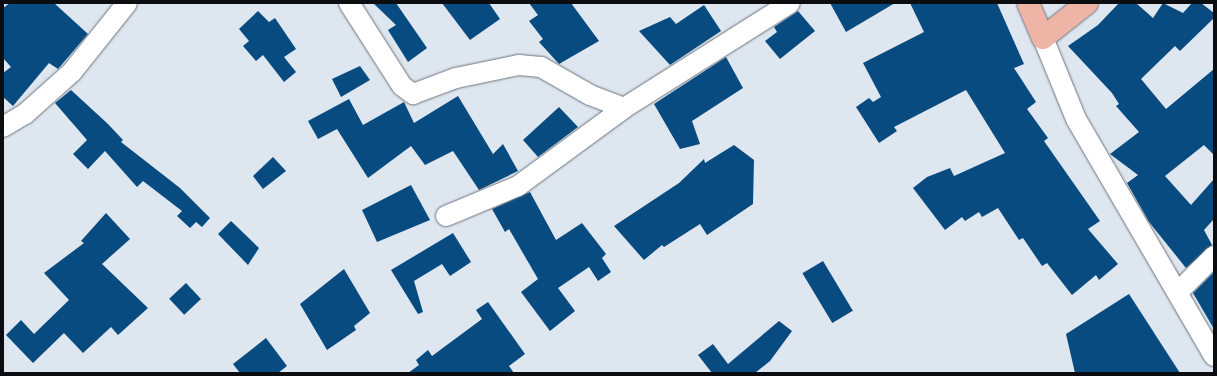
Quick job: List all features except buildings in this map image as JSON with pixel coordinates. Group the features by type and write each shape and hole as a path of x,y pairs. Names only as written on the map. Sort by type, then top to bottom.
{"main road":[{"path":"1028,3 1043,38 1087,3"}],"street":[{"path":"3,127 25,114 72,72 127,3"},
{"path":"349,3 402,86 413,94 456,78 519,65 541,67 590,95 624,108"},
{"path":"446,216 518,186 624,108 790,3"},
{"path":"1043,38 1076,119 1214,356"},
{"path":"1178,292 1214,256"}]}
